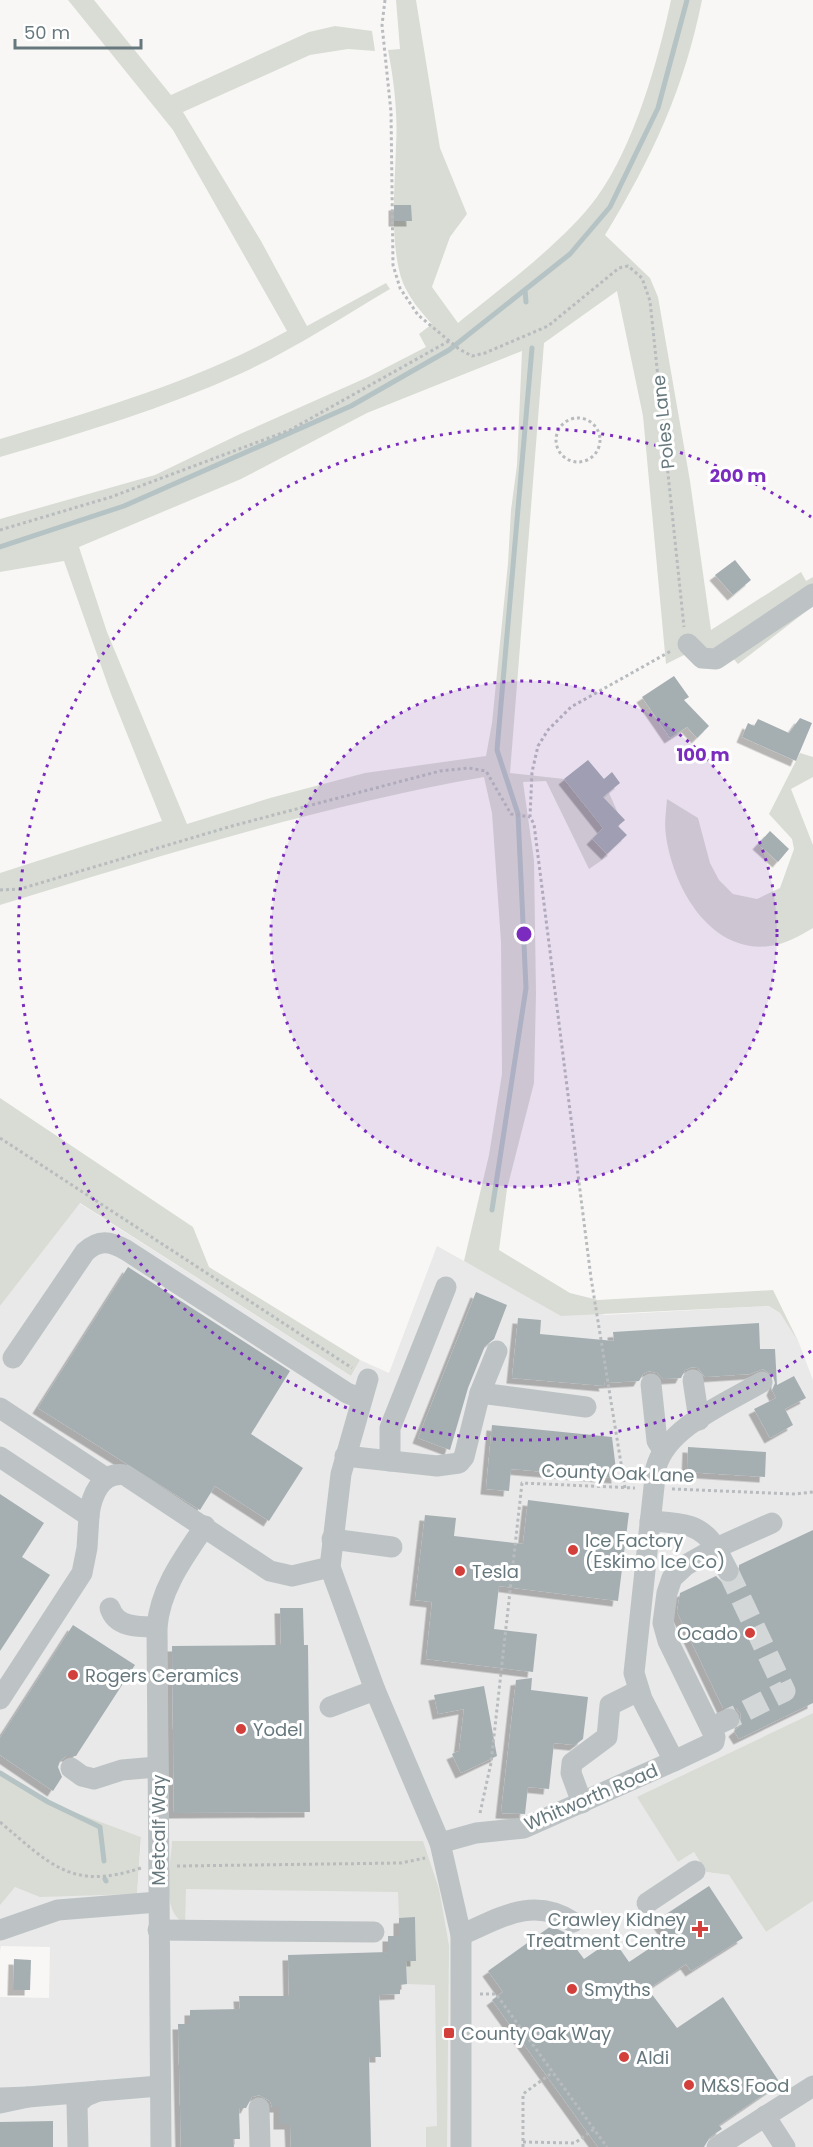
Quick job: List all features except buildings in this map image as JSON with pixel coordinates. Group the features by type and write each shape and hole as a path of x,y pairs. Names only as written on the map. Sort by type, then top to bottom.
{"street":[{"path":"688,644 702,658 716,659 813,594"},
{"path":"13,1358 85,1252 94,1245 108,1242 126,1250 347,1393 362,1399"},
{"path":"390,1461 392,1424 446,1287"},
{"path":"345,1456 443,1466 461,1462 480,1393 497,1352"},
{"path":"369,1379 345,1456 330,1567 375,1690 440,1844 461,1935 461,2147"},
{"path":"693,1380 699,1420"},
{"path":"651,1384 657,1441 663,1450 676,1435 762,1382"},
{"path":"480,1393 586,1407"},
{"path":"0,1408 106,1478"},
{"name":"Whitworth Road","path":"440,1844 476,1833 525,1828 675,1761 638,1691 633,1659 653,1488 658,1461 663,1450"},
{"path":"0,1456 89,1516"},
{"path":"0,1699 82,1573 92,1499 106,1478 120,1474 132,1478 276,1574 298,1575 330,1567"},
{"path":"650,1521 692,1526 706,1534 728,1570"},
{"path":"675,1761 714,1742 720,1723 668,1641 663,1623 667,1593 672,1578 686,1565 716,1548 772,1523"},
{"name":"Metcalf Way","path":"161,2147 157,1627 159,1608 168,1588 205,1526"},
{"path":"332,1539 392,1547"},
{"path":"110,1608 112,1615 123,1623 136,1627 157,1627"},
{"path":"330,1707 375,1690"},
{"path":"582,1803 571,1773 572,1763 607,1737 610,1705 638,1691"},
{"path":"71,1768 82,1776 94,1779 122,1770 158,1767"},
{"path":"647,1903 695,1871"},
{"path":"0,1930 58,1910 158,1902"},
{"path":"461,1935 512,1913 541,1908 560,1913 573,1922"},
{"path":"158,1930 374,1932"},
{"path":"0,2098 159,2086"},
{"path":"717,2147 813,2086"},
{"path":"78,2147 77,2104 86,2096 105,2089"},
{"path":"0,2103 36,2096"},
{"path":"258,2108 259,2146"},
{"path":"765,2116 785,2147"}],"path":[{"path":"0,530 111,497 290,430 448,341 412,308 400,288 393,265 391,112 382,25 385,0"},
{"name":"Poles Lane","path":"448,341 472,356 485,353 548,326 619,268 628,267 638,272 647,287 650,302 688,644"},
{"path":"574,418 589,421 595,426 600,440 595,455 582,462 568,461 562,457 556,444 558,431 562,425 574,418"},
{"path":"625,1488 591,1278 534,824 530,817 535,757 543,737 554,722 572,707 659,655 688,644"},
{"path":"0,890 20,889 232,826 440,771 469,768 486,771 511,814 530,817"},
{"path":"0,1138 369,1379"},
{"name":"County Oak Lane","path":"476,1833 491,1763 522,1483 625,1488 813,1492"},
{"path":"0,1822 46,1859 80,1877 110,1878 143,1868 159,1866 401,1863 422,1860 440,1844"},
{"path":"460,1995 496,1994 607,2147"},
{"path":"553,2072 523,2094 523,2145 574,2143 594,2129"}],"shaded area":[{"path":"68,0 94,0 171,95 309,32 335,26 372,31 375,51 348,49 310,55 183,112 261,241 307,326 386,283 390,289 280,354 213,386 123,419 0,457 0,439 146,393 218,365 287,331 173,130"},
{"path":"396,0 416,0 440,148 467,214 450,237 432,287 458,323 550,247 584,214 597,197 622,153 643,102 671,0 702,0 695,32 676,93 652,150 605,235 650,278 658,297 690,481 711,630 801,572 806,581 813,577 813,606 738,664 723,647 690,652 666,664 643,416 617,291 544,343 510,773 564,779 588,809 609,793 618,813 592,839 608,856 589,869 546,781 523,782 534,860 536,994 534,1083 507,1189 499,1250 570,1293 598,1300 773,1290 799,1343 780,1313 769,1306 561,1316 464,1261 489,1155 502,1074 501,942 492,813 484,777 301,817 0,905 0,873 162,821 111,694 64,561 0,572 0,519 155,475 368,377 426,347 419,334 432,324 416,305 403,283 394,234 396,122 394,86 388,50 400,49","holes":["522,351 517,465 492,723 486,756 365,773 270,798 187,824 107,632 79,547 241,479 367,413"]},
{"path":"800,753 813,757 813,777 791,789 813,845 813,928 782,943 770,946 749,946 729,939 713,928 698,913 686,895 670,856 666,836 667,799 698,818 710,863 719,880 733,894 757,899 780,888 794,849 792,839 769,814"},
{"path":"0,1098 193,1227 209,1267 360,1360 351,1376 80,1203 0,1306"},
{"path":"79,1203 351,1376 360,1360 389,1373 437,1246 491,1276 605,1315 769,1306 780,1313 799,1343 813,1380 813,1713 638,1797 678,1862 694,1852 706,1872 729,1875 766,1932 813,1901 813,2147 0,2147 0,1997 49,1998 50,1947 1,1946 0,1951 0,1874 137,1894 141,1837 61,1807 0,1770 0,1306"},
{"path":"813,1713 813,1901 766,1932 729,1875 706,1872 694,1852 678,1862 637,1797"},
{"path":"0,1770 61,1807 141,1837 137,1894 40,1897 15,1887 0,1905"},
{"path":"172,1841 423,1841 439,1889 449,1946 447,2147 426,2147 426,2127 437,2126 435,1985 407,1984 406,1961 416,1960 415,1918 399,1918 398,1892 186,1889 185,1924 177,1917 169,1898"}],"waterway":[{"path":"0,547 124,506 351,406 449,350 570,254 610,207 658,108 687,0"},
{"path":"525,290 526,302"},
{"path":"492,1210 526,988 518,814 497,750 532,348"},
{"path":"0,1773 48,1802 100,1827 104,1861"}],"tunnel":[{"path":"728,1571 785,1691 729,1719"}],"place":[{"name":"Ice Factory (Eskimo Ice Co)","path":"573,1550"},
{"name":"Tesla","path":"460,1571"},
{"name":"Ocado","path":"750,1633"},
{"name":"Rogers Ceramics","path":"73,1675"},
{"name":"Yodel","path":"241,1729"},
{"name":"Crawley Kidney Treatment Centre","path":"700,1929"},
{"name":"Smyths","path":"572,1989"},
{"name":"County Oak Way","path":"449,2033"},
{"name":"Aldi","path":"624,2057"},
{"name":"M&S Food","path":"689,2085"}]}
